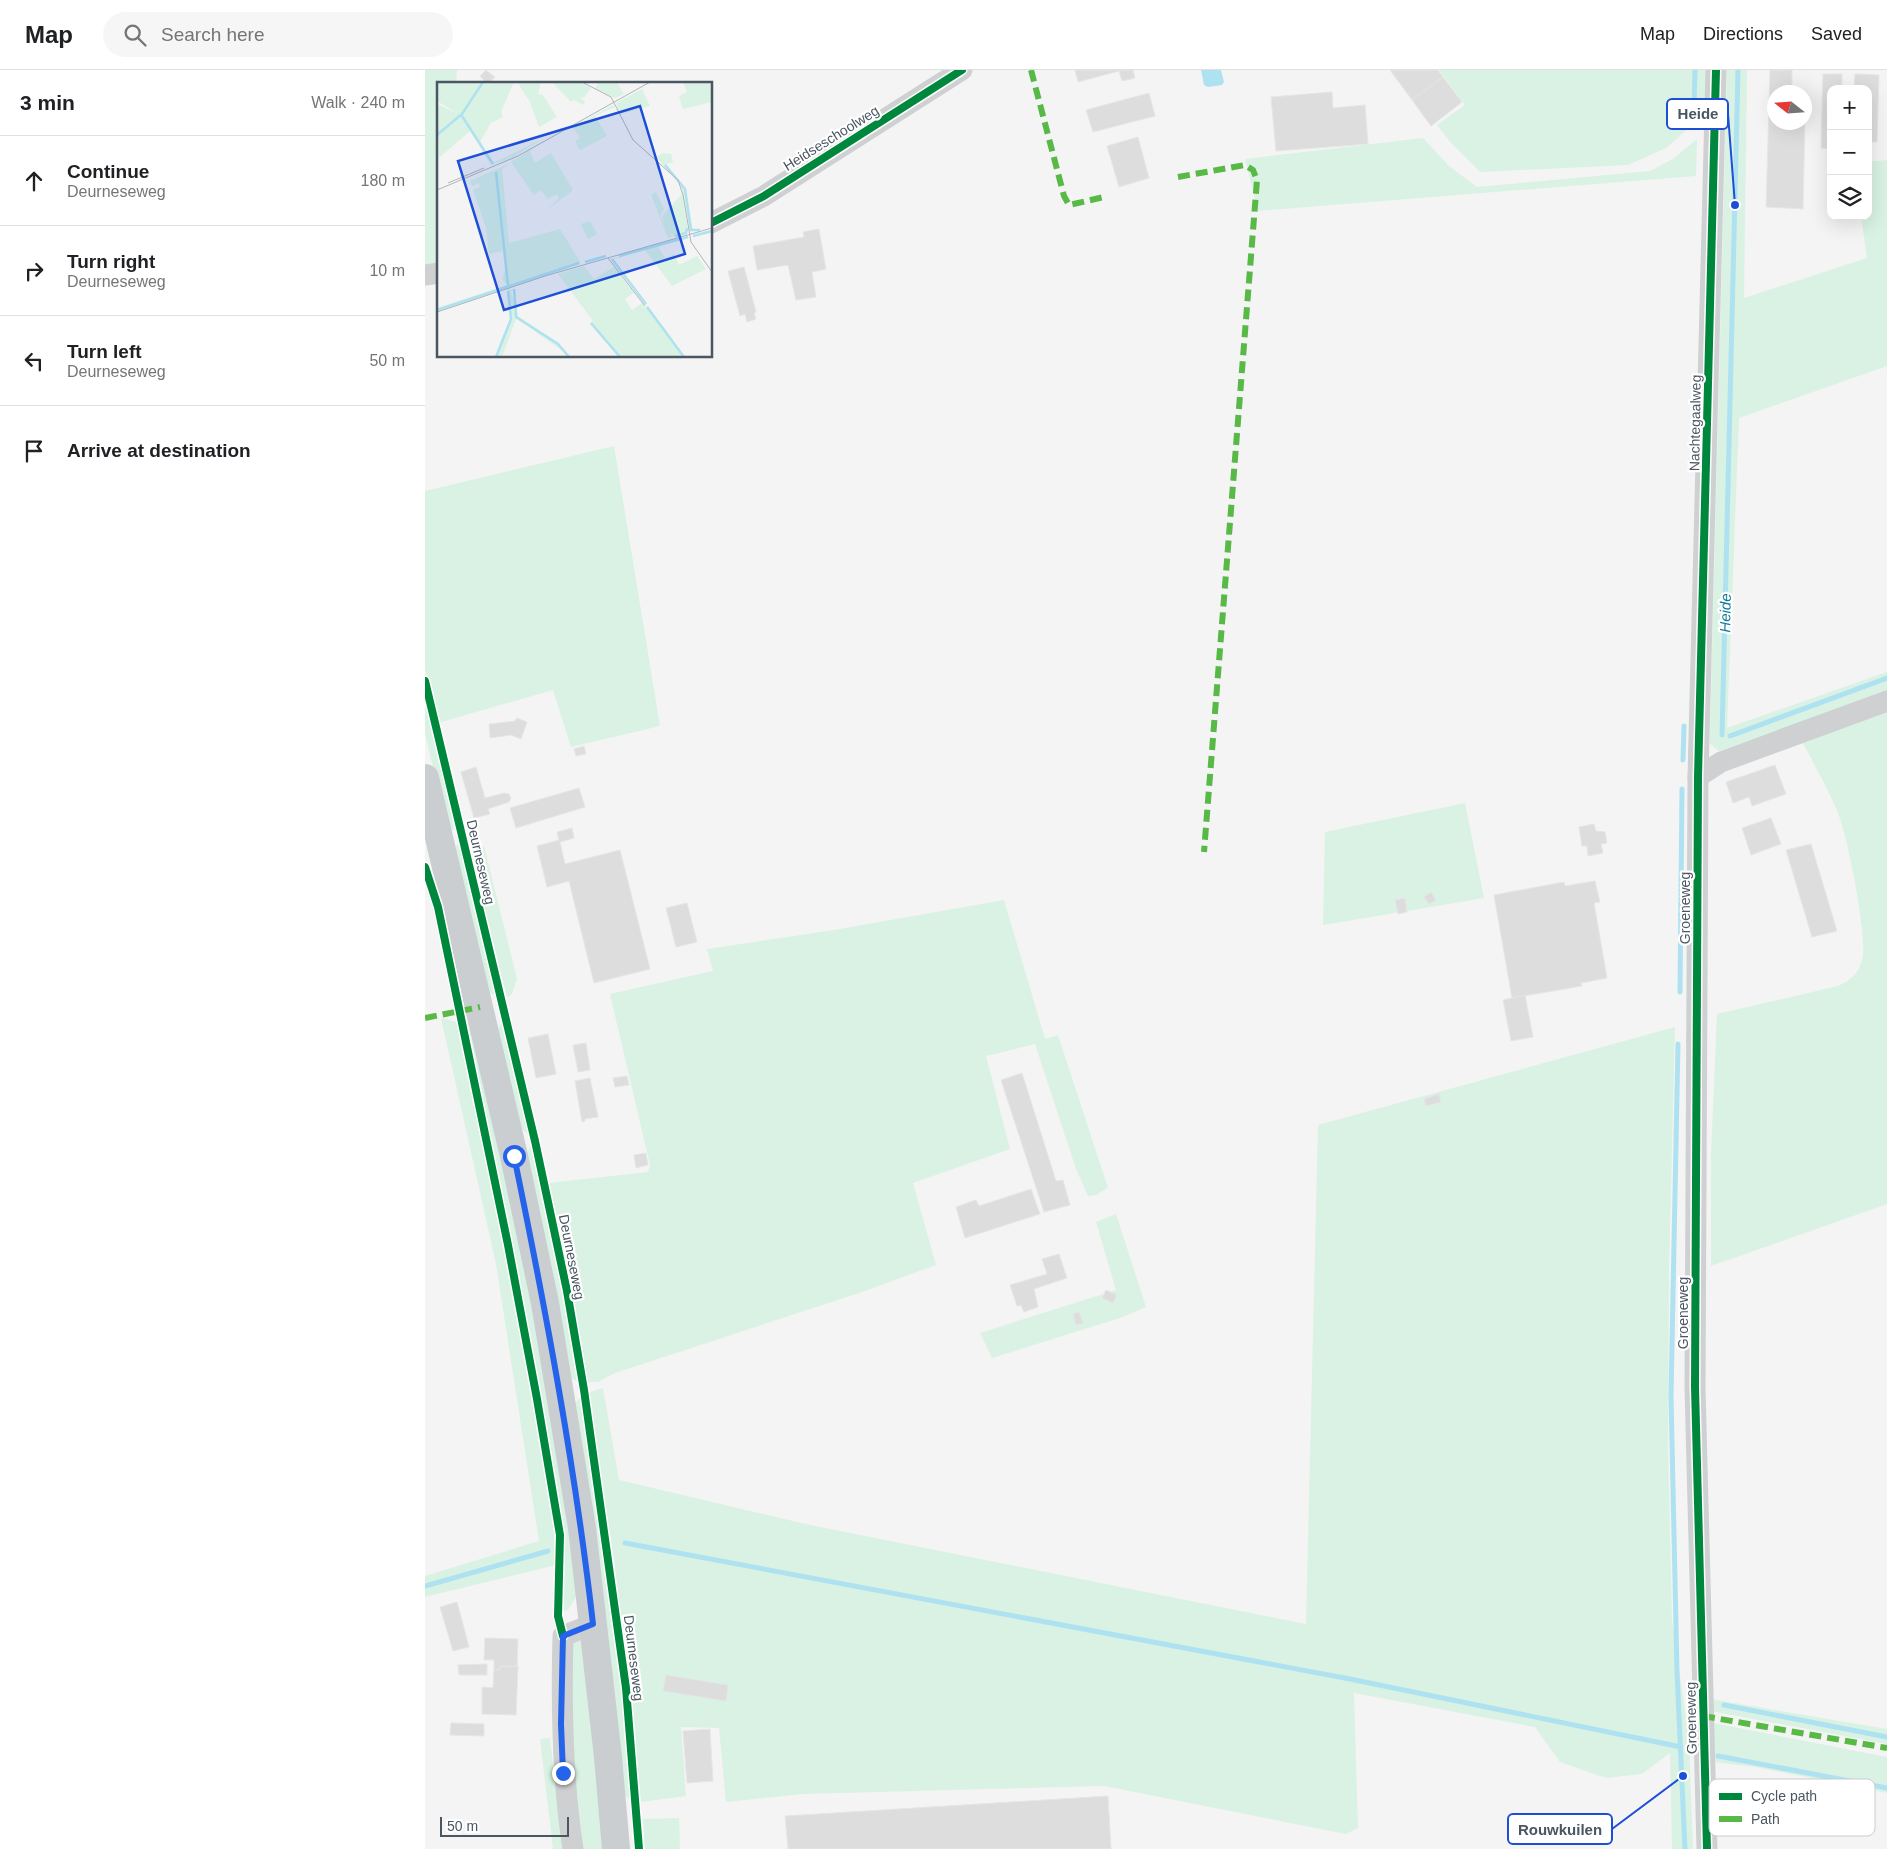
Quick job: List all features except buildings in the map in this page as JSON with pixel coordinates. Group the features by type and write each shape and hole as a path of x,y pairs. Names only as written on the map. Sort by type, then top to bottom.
{"main road":[{"path":"425,778 482,1016 545,1303 582,1528 616,1849"}],"street":[{"name":"Heidseschoolweg","path":"713,222 764,196 962,70"},
{"name":"Nachtegaalweg","path":"1698,777 1716,70"},
{"path":"1698,777 1721,762 1887,701"},
{"name":"Groeneweg","path":"1698,777 1695,1387 1707,1849"},
{"path":"573,1849 563,1773 561,1724 563,1636 593,1624"}],"green space":[{"path":"425,70 457,70 456,82 437,82 437,266 425,268"},
{"path":"1439,70 1708,70 1706,113 1666,148 1628,165 1480,172 1451,143 1437,125 1465,105"},
{"path":"1727,70 1747,70 1744,298 1867,258 1862,220 1872,220 1872,162 1887,160 1887,366 1739,418 1727,728 1887,672 1887,693 1719,751 1710,744"},
{"path":"1423,138 1449,166 1477,187 1650,171 1673,159 1697,139 1696,176 1258,211 1245,159"},
{"path":"614,446 660,726 571,747 553,690 438,723 425,669 425,491"},
{"path":"425,690 458,827 452,830 447,828 425,733"},
{"path":"1887,711 1887,1204 1711,1266 1711,1154 1717,1014 1838,986 1852,978 1858,970 1863,955 1862,924 1845,837 1836,808 1803,743"},
{"path":"1465,803 1484,898 1323,925 1325,832"},
{"path":"461,840 498,996 485,991 453,851"},
{"path":"484,846 517,979 512,994 507,997 470,851"},
{"path":"1004,900 1045,1039 1058,1035 1108,1188 1096,1195 1088,1196 1076,1169 1035,1044 986,1056 1010,1149 913,1183 936,1265 859,1293 615,1373 598,1382 585,1382 548,1183 648,1172 650,1165 610,994 713,971 707,949 834,930"},
{"path":"441,1018 456,1022 500,1222 530,1372 547,1476 556,1547 556,1565 425,1597 425,1576 539,1541 496,1264"},
{"path":"503,1018 531,1137 518,1126 496,1036"},
{"path":"463,1020 476,1028 544,1359 580,1590 568,1610 563,1611 564,1556 539,1388"},
{"path":"1675,1027 1669,1267 1668,1449 1672,1620 1689,1739 1693,1849 1672,1849 1670,1753 1642,1774 1606,1778 1560,1762 1535,1727 1354,1693 1358,1828 1346,1834 1104,1786 803,1794 726,1802 719,1728 681,1727 686,1796 641,1802 614,1559 588,1393 603,1388 619,1480 810,1525 1306,1624 1318,1125"},
{"path":"533,1143 580,1383 568,1376 525,1156"},
{"path":"1116,1214 1146,1307 1120,1318 992,1358 980,1333 1116,1290 1096,1222"},
{"path":"582,1395 611,1599 634,1804 620,1790 573,1406"},
{"path":"577,1635 583,1637 608,1849 580,1849 573,1801 567,1652"},
{"path":"1711,1699 1887,1729 1887,1744 1711,1711"},
{"path":"1713,1723 1887,1757 1887,1793 1875,1791 1875,1779 1816,1779 1755,1767 1714,1762"},
{"path":"550,1738 563,1849 553,1849 540,1739"},
{"path":"679,1818 680,1849 645,1849 643,1819"}],"water":[{"path":"1201,70 1221,70 1224,82 1222,85 1208,87 1204,85"}],"waterway":[{"path":"1694,108 1695,70"},
{"name":"Heide","path":"1722,735 1738,70"},
{"path":"1730,736 1887,678"},
{"path":"1683,760 1684,726"},
{"path":"1680,992 1682,789"},
{"path":"1678,1044 1671,1395 1677,1672 1685,1849"},
{"path":"625,1543 1350,1679 1681,1747"},
{"path":"425,1586 548,1551"},
{"path":"1724,1705 1887,1737"},
{"path":"1718,1756 1839,1779"},
{"path":"1875,1786 1887,1788"}],"marked path":[{"path":"1031,70 1064,196 1069,205 1104,197"},
{"path":"1178,177 1245,165 1253,170 1257,180 1204,852"},
{"path":"425,1018 480,1007"},
{"path":"1703,1716 1887,1748"}],"cycle path":[{"path":"713,222 764,196 962,70"},
{"path":"1707,1849 1695,1387 1698,777 1716,70"},
{"name":"Deurneseweg","path":"425,681 535,1141 567,1291 584,1390 626,1688 639,1849"},
{"path":"425,867 438,907 508,1245 537,1399 560,1535 558,1616 563,1636"}],"place":[{"name":"Heide","path":"1735,205"},
{"name":"Rouwkuilen","path":"1683,1776"}],"route":[{"path":"514,1156 545,1303 582,1528 593,1624 563,1636 561,1724 563,1773"}]}
